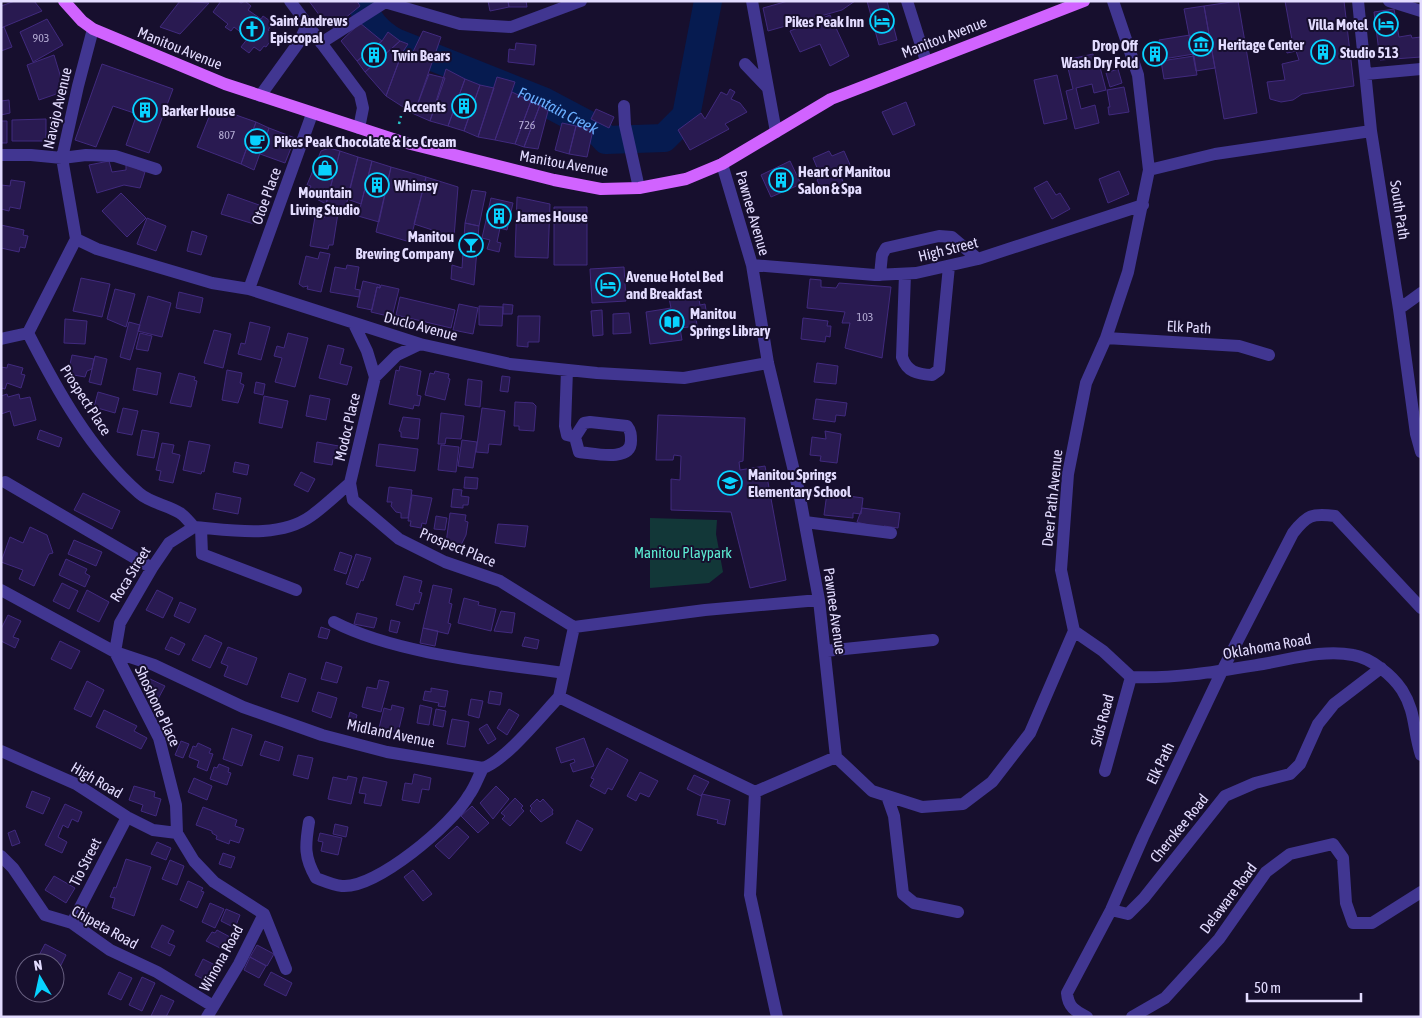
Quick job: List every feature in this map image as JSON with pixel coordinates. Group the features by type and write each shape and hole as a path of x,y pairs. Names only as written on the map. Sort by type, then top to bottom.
{"main road":[{"name":"Manitou Avenue","path":"64,1 82,21 93,29 260,96 312,114 464,158 554,180 601,188 640,188 686,179 722,164 831,99 1084,1"}],"street":[{"path":"290,1 360,95 363,108 359,128"},
{"path":"321,43 384,2 460,24 511,27 581,1"},
{"path":"752,1 776,132"},
{"path":"908,1 926,61"},
{"name":"Deer Path Avenue","path":"1074,631 1061,570 1068,474 1086,383 1106,338 1128,272 1149,170 1138,75 1113,1"},
{"path":"1388,1 1421,11"},
{"name":"South Path","path":"1362,2 1371,131 1421,452"},
{"path":"260,96 299,42 307,25"},
{"name":"Navajo Avenue","path":"76,239 62,158 93,29"},
{"path":"745,64 767,87"},
{"path":"1366,74 1421,69"},
{"path":"624,106 625,125 640,188"},
{"name":"Otoe Place","path":"249,288 312,114"},
{"path":"1149,170 1215,154 1371,131"},
{"path":"1,155 31,154 62,158 86,155 115,156 156,169"},
{"name":"Pawnee Avenue","path":"722,164 731,189 752,265 768,363 805,522 819,600 836,757"},
{"name":"High Street","path":"752,265 880,275 905,274 978,259 1143,205"},
{"path":"880,275 882,255 886,248 940,236 952,237 978,259"},
{"path":"1,340 28,333 76,239"},
{"name":"Duclo Avenue","path":"76,239 97,249 212,283 249,288 354,324 420,344 510,364 684,378 768,363"},
{"path":"905,274 902,357 905,366 911,371 932,375 939,370 950,266"},
{"path":"1399,309 1421,293"},
{"name":"Modoc Place","path":"350,483 375,377 367,351 354,324"},
{"name":"Prospect Place","path":"28,333 53,382 84,430 114,468 141,495 181,514 197,527"},
{"name":"Elk Path","path":"1106,338 1239,346 1269,355"},
{"name":"Modoc Place","path":"375,377 397,355 420,344"},
{"path":"567,370 564,426 567,435 575,437"},
{"path":"5,482 152,568"},
{"path":"296,590 202,554 197,527 252,531 281,529 310,517 350,483"},
{"name":"Prospect Place","path":"350,483 353,500 399,539 445,562 500,581 574,627"},
{"name":"Elk Path","path":"1087,1017 1073,1010 1067,993 1112,910 1143,837 1222,671 1293,533 1304,518 1319,514 1335,516 1420,603"},
{"path":"805,522 891,533"},
{"name":"Roca Street","path":"115,652 120,624 152,568 169,543 197,527"},
{"name":"Midland Avenue","path":"1,590 115,652 154,665 243,707 322,735 386,752 483,768"},
{"path":"309,822 305,847 308,863 316,878 343,886 372,878 407,858 429,839 469,796 483,768 502,756 559,697 574,627 706,610 819,600"},
{"path":"334,622 370,638 441,653 564,673"},
{"path":"559,697 755,792 836,757 872,791 922,807 963,804 992,782 1030,733 1074,631 1103,651 1131,677"},
{"path":"825,650 933,640"},
{"name":"Shoshone Place","path":"115,652 159,738 176,806 177,833 194,861 214,882 264,914"},
{"name":"Oklahoma Road","path":"1131,677 1157,678 1222,671 1324,653 1355,655 1381,668 1401,689 1414,712 1421,754"},
{"name":"Cherokee Road","path":"1112,910 1128,914 1144,898 1225,796 1256,783 1290,774 1300,764 1318,724 1334,704 1381,668"},
{"name":"Sids Road","path":"1105,771 1131,677"},
{"name":"High Road","path":"1,751 76,784 127,817 153,830 177,833"},
{"path":"755,792 750,895 777,1017"},
{"path":"887,796 894,816 903,894 914,903 958,912"},
{"name":"Tio Street","path":"72,923 127,817"},
{"name":"Delaware Road","path":"1132,1017 1165,998 1219,939 1266,872 1290,854 1333,844 1343,858 1346,903 1353,923 1372,923 1421,892"},
{"name":"Chipeta Road","path":"1,856 14,868 45,915 72,923 110,950 157,972 210,1011"},
{"path":"264,914 286,969"},
{"name":"Winona Road","path":"210,1011 239,964 264,914"}],"path":[{"path":"399,124 402,116"}],"green space":[{"name":"Manitou Playpark","path":"650,518 717,520 716,534 723,572 709,583 650,588"}],"building":[{"path":"15,1 34,1 42,11 1,28 1,6"},
{"path":"180,1 209,3 180,34 160,27"},
{"name":"Saint Andrews Episcopal","path":"221,1 238,1 241,3 245,1 251,6 248,10 261,19 263,16 273,23 268,30 275,35 266,47 264,46 260,51 254,47 249,53 241,47 248,38 234,27 231,31 225,27 228,24 213,12"},
{"path":"309,1 357,1 360,6 334,27 328,27"},
{"path":"488,1 508,1 509,7 490,11"},
{"path":"508,1 526,1 527,7 509,7"},
{"path":"788,1 855,1 842,10 768,31 763,8"},
{"name":"Pikes Peak Inn","path":"867,1 887,1 897,40 879,45"},
{"path":"1238,1 1257,113 1224,119 1204,6"},
{"name":"Studio 513","path":"1285,1 1344,1 1354,86 1302,94 1293,100 1281,102 1270,99 1267,82 1285,80 1282,64 1299,60 1296,51 1287,53 1284,42 1292,40"},
{"name":"Heritage Center","path":"1204,6 1215,68 1196,71 1184,9"},
{"name":"Villa Motel","path":"1394,9 1399,37 1411,35 1412,38 1421,37 1421,57 1380,60 1374,12"},
{"path":"830,15 849,56 830,66 820,44 800,52 790,31"},
{"path":"47,19 63,45 33,62 20,32"},
{"path":"360,23 382,41 357,61 341,41"},
{"path":"4,27 12,47 1,51 1,28"},
{"path":"423,31 441,37 414,114 386,96 402,53 411,56"},
{"name":"Twin Bears","path":"388,32 400,41 365,72 357,61 382,41"},
{"path":"1190,35 1194,54 1163,59 1159,40"},
{"path":"400,41 408,44 402,53 386,96 365,72"},
{"path":"516,43 536,45 534,65 508,62 509,49 515,50"},
{"name":"Drop Off Wash Dry Fold","path":"1160,46 1163,59 1151,62 1146,49"},
{"path":"1093,54 1096,68 1100,67 1106,90 1094,93 1092,84 1076,88 1081,109 1095,105 1099,123 1075,129 1066,91 1073,89 1066,60"},
{"path":"54,55 65,91 39,100 27,65"},
{"path":"1194,56 1197,75 1164,79 1161,61"},
{"name":"Barker House","path":"102,64 173,89 149,153 126,145 137,114 113,106 96,147 75,140"},
{"path":"446,69 465,79 448,126 430,121"},
{"path":"1118,69 1122,83 1110,87 1106,73"},
{"path":"429,74 445,78 430,121 414,114"},
{"path":"1057,75 1067,119 1044,124 1034,80"},
{"path":"497,77 515,82 495,140 478,137"},
{"name":"Accents","path":"465,79 480,85 464,131 448,126"},
{"path":"480,85 494,88 478,137 464,131"},
{"path":"1124,87 1129,112 1109,115 1108,107 1110,107 1107,90"},
{"path":"730,89 735,92 731,99 740,103 747,112 725,124 729,129 690,150 678,130 701,113 705,119 721,92 727,95"},
{"path":"512,92 531,101 515,144 495,140"},
{"path":"9,100 10,113 1,115 1,101"},
{"path":"531,101 540,105 524,147 515,144"},
{"path":"906,102 915,125 893,135 882,112"},
{"path":"540,105 548,111 538,149 524,147"},
{"path":"213,107 256,122 241,164 197,147"},
{"path":"596,109 614,117 609,128 591,119"},
{"path":"46,119 46,141 12,141 12,120"},
{"path":"1,121 7,121 7,143 1,143"},
{"name":"Pikes Peak Chocolate & Ice Cream","path":"256,122 269,128 254,170 241,164"},
{"path":"562,123 576,126 569,154 555,150"},
{"path":"576,126 593,130 587,157 569,154"},
{"path":"269,128 295,138 285,163 260,154"},
{"name":"Mountain Living Studio","path":"329,148 340,151 326,204 307,194 311,186 307,185 321,151"},
{"path":"340,151 358,157 345,210 326,204"},
{"path":"829,151 832,156 844,151 851,167 839,172 844,184 823,192 817,180 821,177 813,158"},
{"path":"358,157 372,161 361,204 347,199"},
{"path":"109,161 112,172 126,170 126,164 145,172 140,188 124,185 97,193 89,165"},
{"name":"Whimsy","path":"372,161 391,167 379,222 358,216"},
{"name":"Heart of Manitou Salon & Spa","path":"790,161 801,184 771,197 761,175"},
{"path":"391,167 426,177 410,242 376,232"},
{"path":"1119,171 1129,194 1108,203 1099,179"},
{"path":"426,177 458,187 454,237 414,224"},
{"path":"11,180 25,182 20,209 10,207 9,211 1,209 1,185 10,186"},
{"path":"1047,181 1056,195 1060,193 1070,209 1052,219 1034,188"},
{"path":"472,190 486,192 479,226 465,223"},
{"path":"121,193 146,218 127,237 102,211"},
{"path":"228,194 259,205 254,224 221,214"},
{"path":"517,197 550,204 548,258 515,257"},
{"name":"James House","path":"491,198 513,203 507,230 500,228 497,242 501,243 499,252 487,249 490,240 482,238"},
{"path":"554,207 587,207 587,265 554,265"},
{"path":"326,211 338,213 333,245 329,245 328,249 310,246 315,217 325,217"},
{"path":"147,218 166,226 156,251 137,244"},
{"name":"Manitou Brewing Company","path":"465,223 479,226 474,285 451,279 452,265 462,268"},
{"path":"1,225 24,230 23,235 28,236 25,248 20,247 19,252 1,248"},
{"path":"192,231 207,236 201,255 187,251"},
{"path":"320,252 330,254 321,292 307,289 308,286 303,287 299,284 306,256 318,259"},
{"path":"347,265 359,267 355,289 360,290 359,297 330,292 335,267 346,269"},
{"name":"Avenue Hotel Bed and Breakfast","path":"624,267 626,301 592,303 590,269"},
{"path":"81,278 110,284 102,317 73,311"},
{"path":"810,279 821,280 821,287 836,288 839,283 891,287 882,358 845,348 850,323 842,323 845,312 807,308"},
{"path":"363,281 380,285 380,288 377,287 372,310 357,307"},
{"path":"381,285 399,289 392,317 371,312 377,287 380,288"},
{"path":"115,289 135,294 126,327 107,319"},
{"path":"179,292 203,298 200,313 176,308"},
{"name":"Manitou Springs Library","path":"698,294 700,305 705,304 707,316 696,317 697,326 680,328 682,340 650,344 646,312 671,308 669,298"},
{"path":"148,296 171,303 162,337 138,331"},
{"path":"400,297 455,310 451,328 396,315"},
{"path":"459,304 478,308 473,334 453,330"},
{"path":"503,304 513,305 512,314 503,314"},
{"path":"479,306 503,307 502,326 479,325"},
{"path":"602,310 603,335 593,336 591,311"},
{"path":"629,313 631,333 613,334 613,314"},
{"path":"518,316 540,316 539,342 528,342 528,347 517,346"},
{"path":"803,318 828,321 827,326 831,326 830,337 826,336 825,342 801,339"},
{"path":"65,319 87,321 85,344 64,343"},
{"path":"129,322 140,325 130,360 120,357"},
{"path":"250,322 270,327 261,360 238,354 241,343 245,344"},
{"path":"214,330 231,334 223,368 204,363"},
{"path":"140,333 152,336 148,351 136,349"},
{"path":"288,333 308,338 295,387 275,382 282,358 274,356 277,346 284,348"},
{"path":"328,345 344,349 340,364 352,367 347,385 319,378"},
{"path":"72,355 94,359 92,369 87,371 85,377 68,374"},
{"path":"95,356 107,359 101,385 89,382"},
{"path":"817,363 838,366 836,384 814,382"},
{"path":"8,364 23,368 21,374 25,375 21,388 7,383 5,389 1,388 1,367 7,368"},
{"path":"400,366 421,371 417,395 421,396 419,406 414,405 413,409 389,404 396,370 399,371"},
{"path":"137,368 161,373 157,395 133,390"},
{"path":"227,370 242,373 240,383 244,385 238,403 222,400"},
{"path":"435,371 449,374 448,378 450,379 445,400 425,395 430,373 434,374"},
{"path":"179,373 195,377 194,380 197,381 191,407 170,403"},
{"path":"502,376 510,377 508,392 500,391"},
{"path":"468,379 482,381 480,407 465,405"},
{"path":"256,382 265,384 263,395 254,393"},
{"path":"98,392 119,398 115,413 94,407"},
{"path":"7,394 8,397 19,394 20,399 30,397 36,420 14,426 10,411 1,414 1,396"},
{"path":"310,395 330,399 326,420 306,416"},
{"path":"264,396 288,401 282,428 259,423"},
{"path":"816,399 847,403 845,416 836,415 835,422 813,419"},
{"path":"515,402 533,403 536,406 534,431 519,430 519,426 514,426"},
{"path":"123,408 138,411 132,435 117,432"},
{"path":"482,408 505,411 501,445 489,444 488,453 476,452"},
{"path":"441,413 464,416 461,439 446,438 445,444 438,444"},
{"path":"658,415 745,418 743,461 739,462 740,470 765,466 786,580 750,588 731,512 671,510 671,479 680,480 681,456 674,455 673,460 656,460"},
{"path":"403,417 420,419 418,439 401,437 401,432 399,431"},
{"path":"40,430 62,438 59,447 37,439"},
{"path":"142,430 159,433 154,458 137,455"},
{"path":"825,431 841,434 837,463 820,461 821,456 810,455 812,437 826,439"},
{"path":"462,440 477,442 473,468 458,466"},
{"path":"189,441 210,445 204,472 202,471 201,474 183,470"},
{"path":"317,442 344,447 341,461 333,459 332,465 314,462"},
{"path":"162,443 174,445 172,453 180,455 173,483 159,480 161,471 156,470"},
{"path":"379,444 418,449 415,471 376,466"},
{"path":"441,445 459,447 456,472 438,470"},
{"path":"235,462 249,465 247,475 233,472"},
{"path":"301,472 315,479 308,492 294,485"},
{"path":"465,477 478,478 477,489 464,488"},
{"path":"389,487 412,490 408,518 401,518 401,513 396,512 391,506 392,502 387,502"},
{"path":"453,489 462,490 461,496 469,497 468,505 463,505 463,508 451,507"},
{"path":"83,493 120,511 112,529 74,510"},
{"path":"216,493 241,498 238,514 213,509"},
{"path":"827,493 863,498 861,514 853,513 853,518 824,515"},
{"path":"412,495 432,498 426,524 422,523 421,528 410,526 411,521 408,521"},
{"path":"862,508 900,513 898,528 884,526 883,529 857,522"},
{"path":"450,513 466,515 465,521 468,522 466,535 461,545 446,543"},
{"path":"436,516 447,518 445,530 434,529"},
{"path":"498,524 528,526 525,547 495,543"},
{"path":"30,527 47,535 53,553 49,554 34,586 19,579 23,570 1,562 10,537 23,543"},
{"path":"74,540 102,552 96,566 68,554"},
{"path":"340,552 352,556 346,574 334,570"},
{"path":"356,554 371,558 363,581 361,580 358,588 346,584"},
{"path":"66,559 87,569 85,573 90,576 85,587 59,575"},
{"path":"404,576 422,581 419,592 422,593 419,604 415,603 413,610 396,605"},
{"path":"62,583 78,591 69,609 53,601"},
{"path":"433,585 452,589 449,603 452,604 448,623 451,624 448,634 423,628"},
{"path":"87,590 109,602 99,622 77,611"},
{"path":"157,590 173,598 163,618 146,610"},
{"path":"464,598 479,602 478,605 496,609 491,631 458,623"},
{"path":"180,602 196,609 189,623 174,616"},
{"path":"501,611 515,613 512,633 494,631"},
{"path":"357,613 377,618 374,628 354,624"},
{"path":"8,615 21,621 13,637 19,639 15,648 1,641 1,629"},
{"path":"391,620 400,622 397,633 389,631"},
{"path":"321,627 330,630 327,639 318,637"},
{"path":"423,628 438,631 435,646 420,643"},
{"path":"205,635 222,643 210,668 192,660"},
{"path":"171,637 185,644 179,655 165,649"},
{"path":"525,637 539,640 537,649 522,646"},
{"path":"60,641 80,651 71,669 51,659"},
{"path":"228,647 257,658 247,685 224,676 228,666 221,663"},
{"path":"326,662 342,667 337,683 321,679"},
{"path":"289,673 306,679 298,702 281,697"},
{"path":"150,679 165,686 158,699 144,692"},
{"path":"379,680 389,682 381,712 362,707 367,687 377,689"},
{"path":"87,681 104,690 91,717 74,709"},
{"path":"431,688 448,691 445,707 438,706 439,703 423,700 425,691 431,692"},
{"path":"490,691 502,693 500,705 488,703"},
{"path":"318,692 337,698 331,718 312,711"},
{"path":"471,699 483,701 479,718 468,715"},
{"path":"392,705 404,708 398,733 379,728 384,708 391,710"},
{"path":"420,705 432,708 429,725 417,723"},
{"path":"436,709 446,711 443,727 433,725"},
{"path":"509,709 519,715 507,735 497,728"},
{"path":"104,710 137,726 134,731 147,738 141,749 96,727"},
{"path":"350,712 357,715 354,726 347,724"},
{"path":"452,719 469,722 465,747 447,744"},
{"path":"487,724 496,739 488,744 479,729"},
{"path":"232,728 252,735 242,766 223,759"},
{"path":"584,738 594,766 573,772 570,764 575,762 574,759 561,763 556,748"},
{"path":"181,741 189,744 183,758 175,755"},
{"path":"265,741 283,747 279,761 260,755"},
{"path":"198,743 211,749 209,753 213,754 207,771 197,767 199,761 189,757 193,746 196,747"},
{"path":"607,748 628,760 612,790 608,788 605,794 590,786 594,779 591,778"},
{"path":"298,755 313,758 308,779 293,775"},
{"path":"219,764 229,768 228,772 231,773 227,785 210,779 214,767 217,768"},
{"path":"640,772 658,781 649,797 640,793 636,801 627,796"},
{"path":"414,774 431,778 429,790 422,789 419,803 402,800 405,783 412,784"},
{"path":"694,775 709,782 701,796 687,789"},
{"path":"348,776 357,778 351,804 328,799 333,777 347,780"},
{"path":"363,777 387,782 381,806 364,803 366,794 359,793"},
{"path":"194,778 212,786 207,800 188,792"},
{"path":"134,786 155,792 154,797 161,799 156,816 141,811 143,805 129,800"},
{"path":"496,786 509,799 493,819 480,803"},
{"path":"32,791 50,798 43,814 26,807"},
{"path":"702,794 730,800 725,825 717,823 718,820 697,815"},
{"path":"515,798 523,806 521,808 524,811 510,826 502,819 505,816 501,813"},
{"path":"537,799 540,802 543,799 553,810 553,814 541,822 530,811 532,808 530,806"},
{"path":"65,804 82,812 78,822 72,819 68,828 63,825 58,837 67,842 62,853 45,845"},
{"path":"472,806 489,823 478,833 461,816"},
{"path":"203,807 237,820 235,826 244,829 239,843 230,840 229,844 216,839 217,836 212,831 196,825"},
{"path":"577,820 593,829 581,851 566,843"},
{"path":"335,824 348,827 346,837 333,834"},
{"path":"457,826 469,837 449,859 435,846"},
{"path":"15,830 20,843 12,846 8,833"},
{"path":"320,833 342,838 338,855 321,851 323,842 318,841"},
{"path":"157,842 171,848 166,860 151,854"},
{"path":"223,853 235,857 231,868 219,864"},
{"path":"126,859 151,867 134,916 112,908 115,898 110,897 114,887 116,888"},
{"path":"170,860 184,866 177,885 162,879"},
{"path":"413,870 432,894 423,901 404,877"},
{"path":"54,876 75,888 66,903 45,890"},
{"path":"188,881 203,888 201,891 204,892 197,908 180,900"},
{"path":"210,903 224,909 215,928 202,922"},
{"path":"226,909 240,915 235,928 221,921"},
{"path":"162,925 174,931 168,943 175,946 170,956 151,947"},
{"path":"217,930 230,937 224,950 206,941 212,932 215,933"},
{"path":"45,944 62,953 40,953"},
{"path":"257,945 274,954 267,966 250,957"},
{"path":"250,957 266,966 259,978 244,970"},
{"path":"203,959 217,966 209,982 195,975"},
{"path":"119,972 132,978 121,1000 108,994"},
{"path":"271,972 292,983 286,996 264,985"},
{"path":"142,977 155,983 142,1011 129,1005"},
{"path":"161,995 174,1001 166,1017 152,1017 151,1016"}],"waterway":[{"name":"Fountain Creek","path":"360,1 374,25 395,42 543,101 596,129 606,140 664,138 686,116 708,1"}],"place":[{"name":"Pikes Peak Inn","path":"882,21"},
{"name":"Villa Motel","path":"1386,24"},
{"name":"Saint Andrews Episcopal","path":"252,29"},
{"name":"Heritage Center","path":"1201,44"},
{"name":"Studio 513","path":"1323,52"},
{"name":"Drop Off Wash Dry Fold","path":"1155,54"},
{"name":"Twin Bears","path":"374,55"},
{"name":"Accents","path":"464,106"},
{"name":"Barker House","path":"145,110"},
{"name":"Pikes Peak Chocolate & Ice Cream","path":"257,141"},
{"name":"Mountain Living Studio","path":"325,168"},
{"name":"Heart of Manitou Salon & Spa","path":"781,180"},
{"name":"Whimsy","path":"377,185"},
{"name":"James House","path":"499,216"},
{"name":"Manitou Brewing Company","path":"471,245"},
{"name":"Avenue Hotel Bed and Breakfast","path":"608,285"},
{"name":"Manitou Springs Library","path":"672,322"},
{"name":"Manitou Springs Elementary School","path":"730,483"}]}
